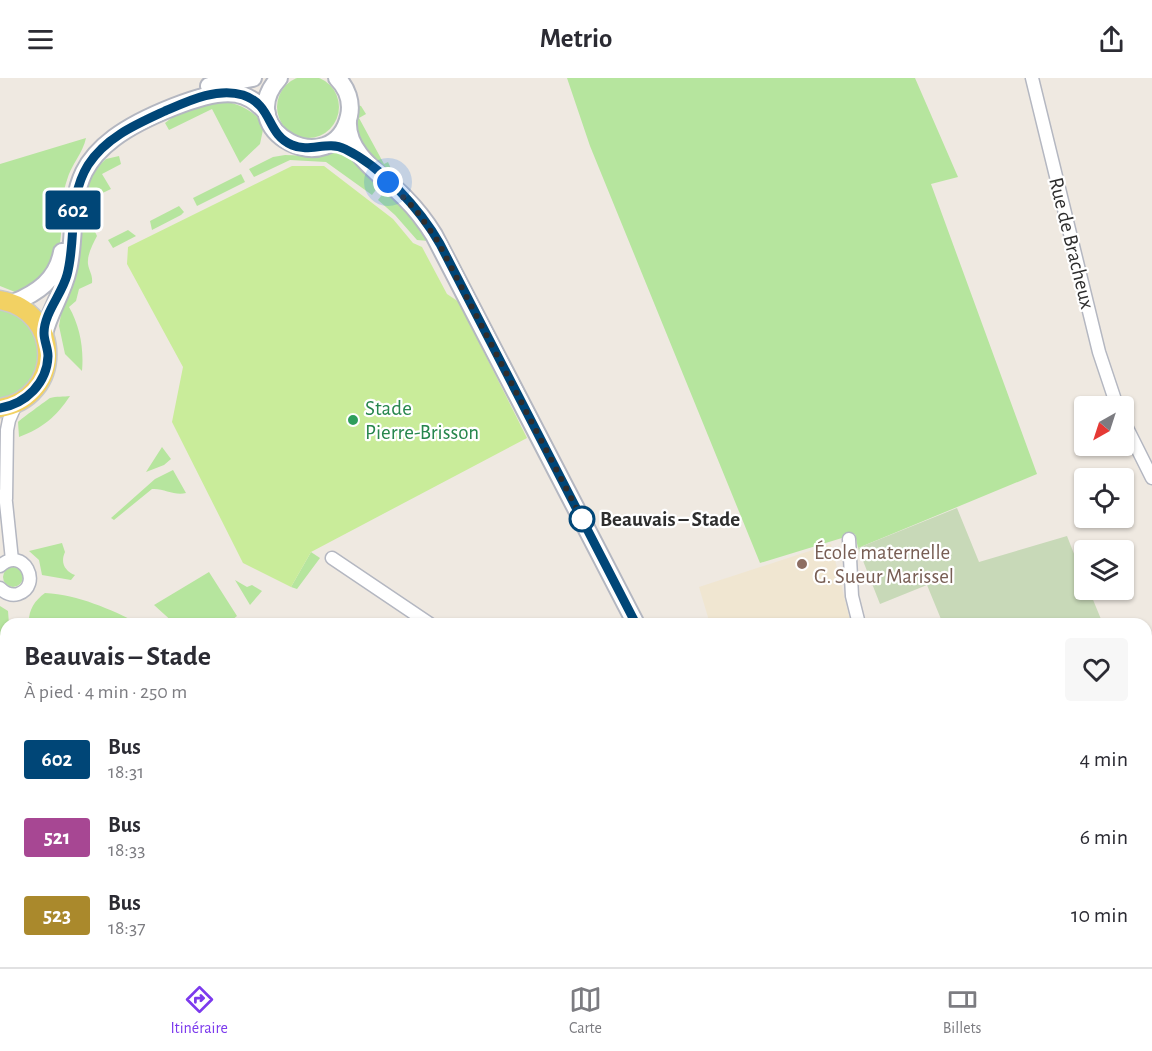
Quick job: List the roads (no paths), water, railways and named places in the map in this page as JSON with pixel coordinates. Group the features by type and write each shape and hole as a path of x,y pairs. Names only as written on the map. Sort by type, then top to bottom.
{"main road":[{"path":"4,301 42,287 57,270 62,255 66,204 72,180 86,155 102,138 129,121 184,94 217,84 253,78"},
{"path":"267,113 269,94 279,78"},
{"path":"338,78 349,98 348,133 354,147 410,203 437,240 633,618"},
{"path":"44,334 48,318 69,269 78,188 88,165 101,149 130,128 176,106 207,96 223,93 242,95 267,113 273,128 286,142 303,148 336,146 346,149 377,172"},
{"path":"323,146 340,134 348,121"},
{"path":"4,301 32,316 44,334 48,354 43,375 31,393 8,406"}],"street":[{"name":"Rue de Bracheux","path":"1032,78 1099,352 1114,396"},
{"path":"0,588 15,594 22,591 28,584 30,574 21,562 6,563 8,406"},
{"path":"1134,442 1152,478"},
{"path":"0,470 6,499"},
{"path":"849,539 852,589 858,618"},
{"path":"332,558 421,618"}],"place":[{"name":"Stade Pierre-Brisson","path":"353,420"},
{"name":"Beauvais – Stade","path":"582,519"},
{"name":"École maternelle G. Sueur Marissel","path":"802,564"}]}
